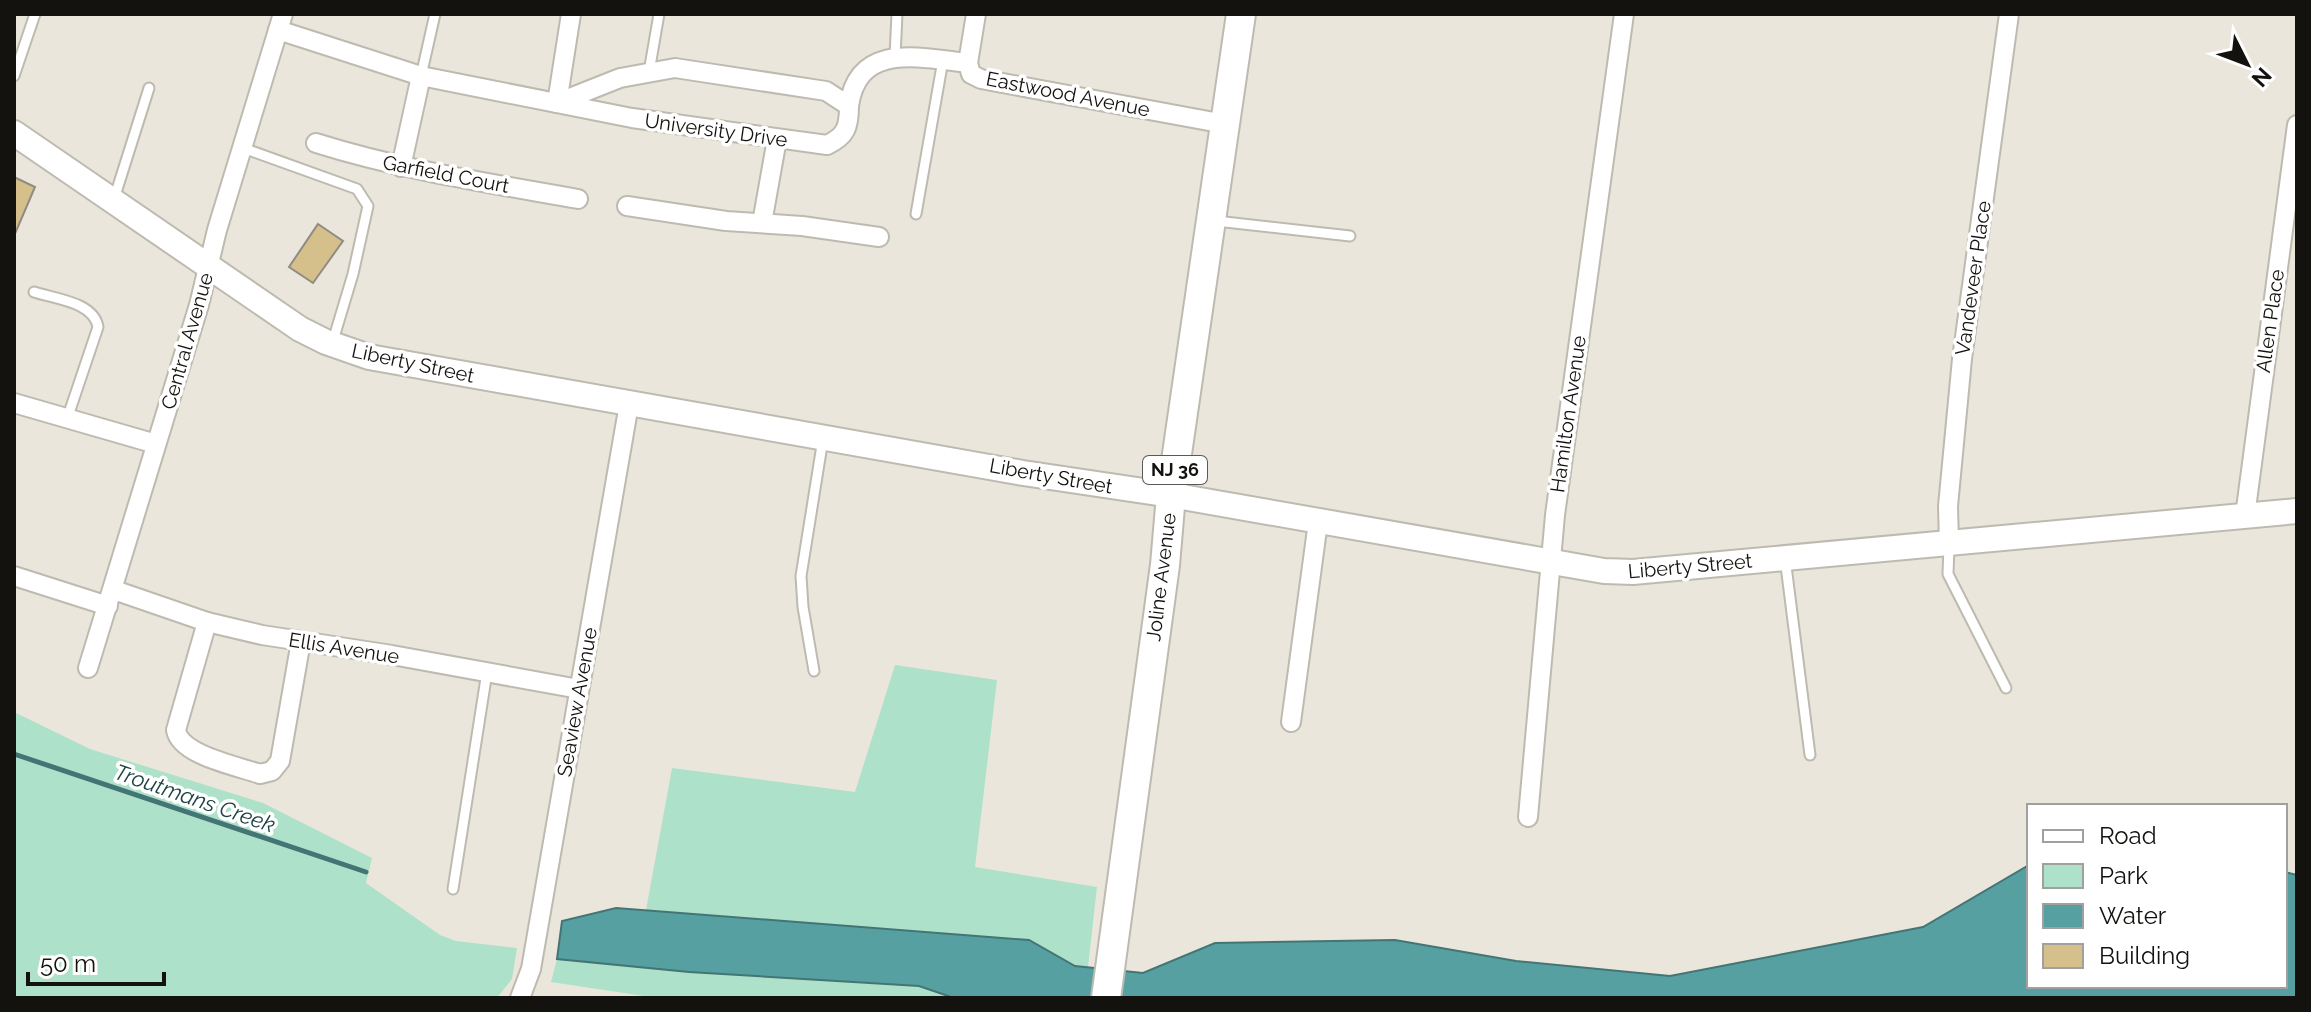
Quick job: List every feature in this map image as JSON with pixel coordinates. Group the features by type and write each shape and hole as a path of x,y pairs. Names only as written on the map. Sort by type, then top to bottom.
{"main road":[{"name":"Joline Avenue","path":"1106,998 1165,565 1171,495 1241,14"}],"street":[{"path":"557,103 571,14"},
{"name":"Eastwood Avenue","path":"976,14 968,63 971,74 981,79 1225,124"},
{"name":"Hamilton Avenue","path":"1528,817 1555,515 1624,14"},
{"name":"Vandeveer Place","path":"1949,544 1948,506 1962,359 2009,14"},
{"name":"University Drive","path":"281,22 421,76 632,118 827,145 841,138 849,126 851,94 861,75 880,61 895,56"},
{"name":"Central Avenue","path":"88,668 281,22"},
{"path":"895,56 968,63"},
{"path":"557,103 620,78 675,68 826,91 849,106"},
{"path":"401,167 421,76"},
{"name":"Allen Place","path":"2245,516 2297,125"},
{"name":"Liberty Street","path":"14,133 300,329 369,357 1551,563 1633,572 2297,511"},
{"path":"762,223 777,139"},
{"name":"Garfield Court","path":"316,143 401,167 578,199"},
{"path":"627,206 726,221 879,237"},
{"path":"14,403 156,444"},
{"name":"Seaview Avenue","path":"520,998 531,969 629,404"},
{"path":"1291,722 1318,522"},
{"name":"Ellis Avenue","path":"14,576 262,635 579,689"},
{"path":"207,622 176,730 177,739 187,749 260,774 272,771 280,761 301,641"}],"lane":[{"path":"14,76 35,14"},
{"path":"421,76 435,14"},
{"path":"649,72 659,14"},
{"path":"895,56 897,14"},
{"path":"916,214 943,60"},
{"path":"114,202 149,88"},
{"path":"243,148 357,189 368,206 353,274 332,344"},
{"path":"1213,221 1350,236"},
{"path":"34,292 87,309 97,317 98,327 67,419"},
{"path":"814,671 801,576 824,436"},
{"path":"1949,544 1948,574 2006,688"},
{"path":"1785,558 1810,755"},
{"path":"453,889 487,672"}],"green space":[{"path":"895,665 997,680 975,867 1097,887 1088,967 1075,966 1029,940 646,910 672,768 855,792"},
{"path":"14,712 90,749 263,803 372,858 366,883 440,935 456,941 517,948 512,979 497,998 14,998"},
{"path":"557,959 689,972 919,986 954,998 657,998 551,982"}],"water":[{"path":"2027,866 2027,988 2287,988 2287,872 2297,875 2297,998 954,998 919,986 689,972 557,959 562,921 616,908 1029,940 1075,966 1143,973 1215,943 1395,940 1516,961 1670,976 1923,927"}],"building":[{"path":"14,177 35,187 14,236"},
{"path":"318,224 343,241 313,283 289,267"}],"waterway":[{"name":"Troutmans Creek","path":"14,754 366,872"}]}
